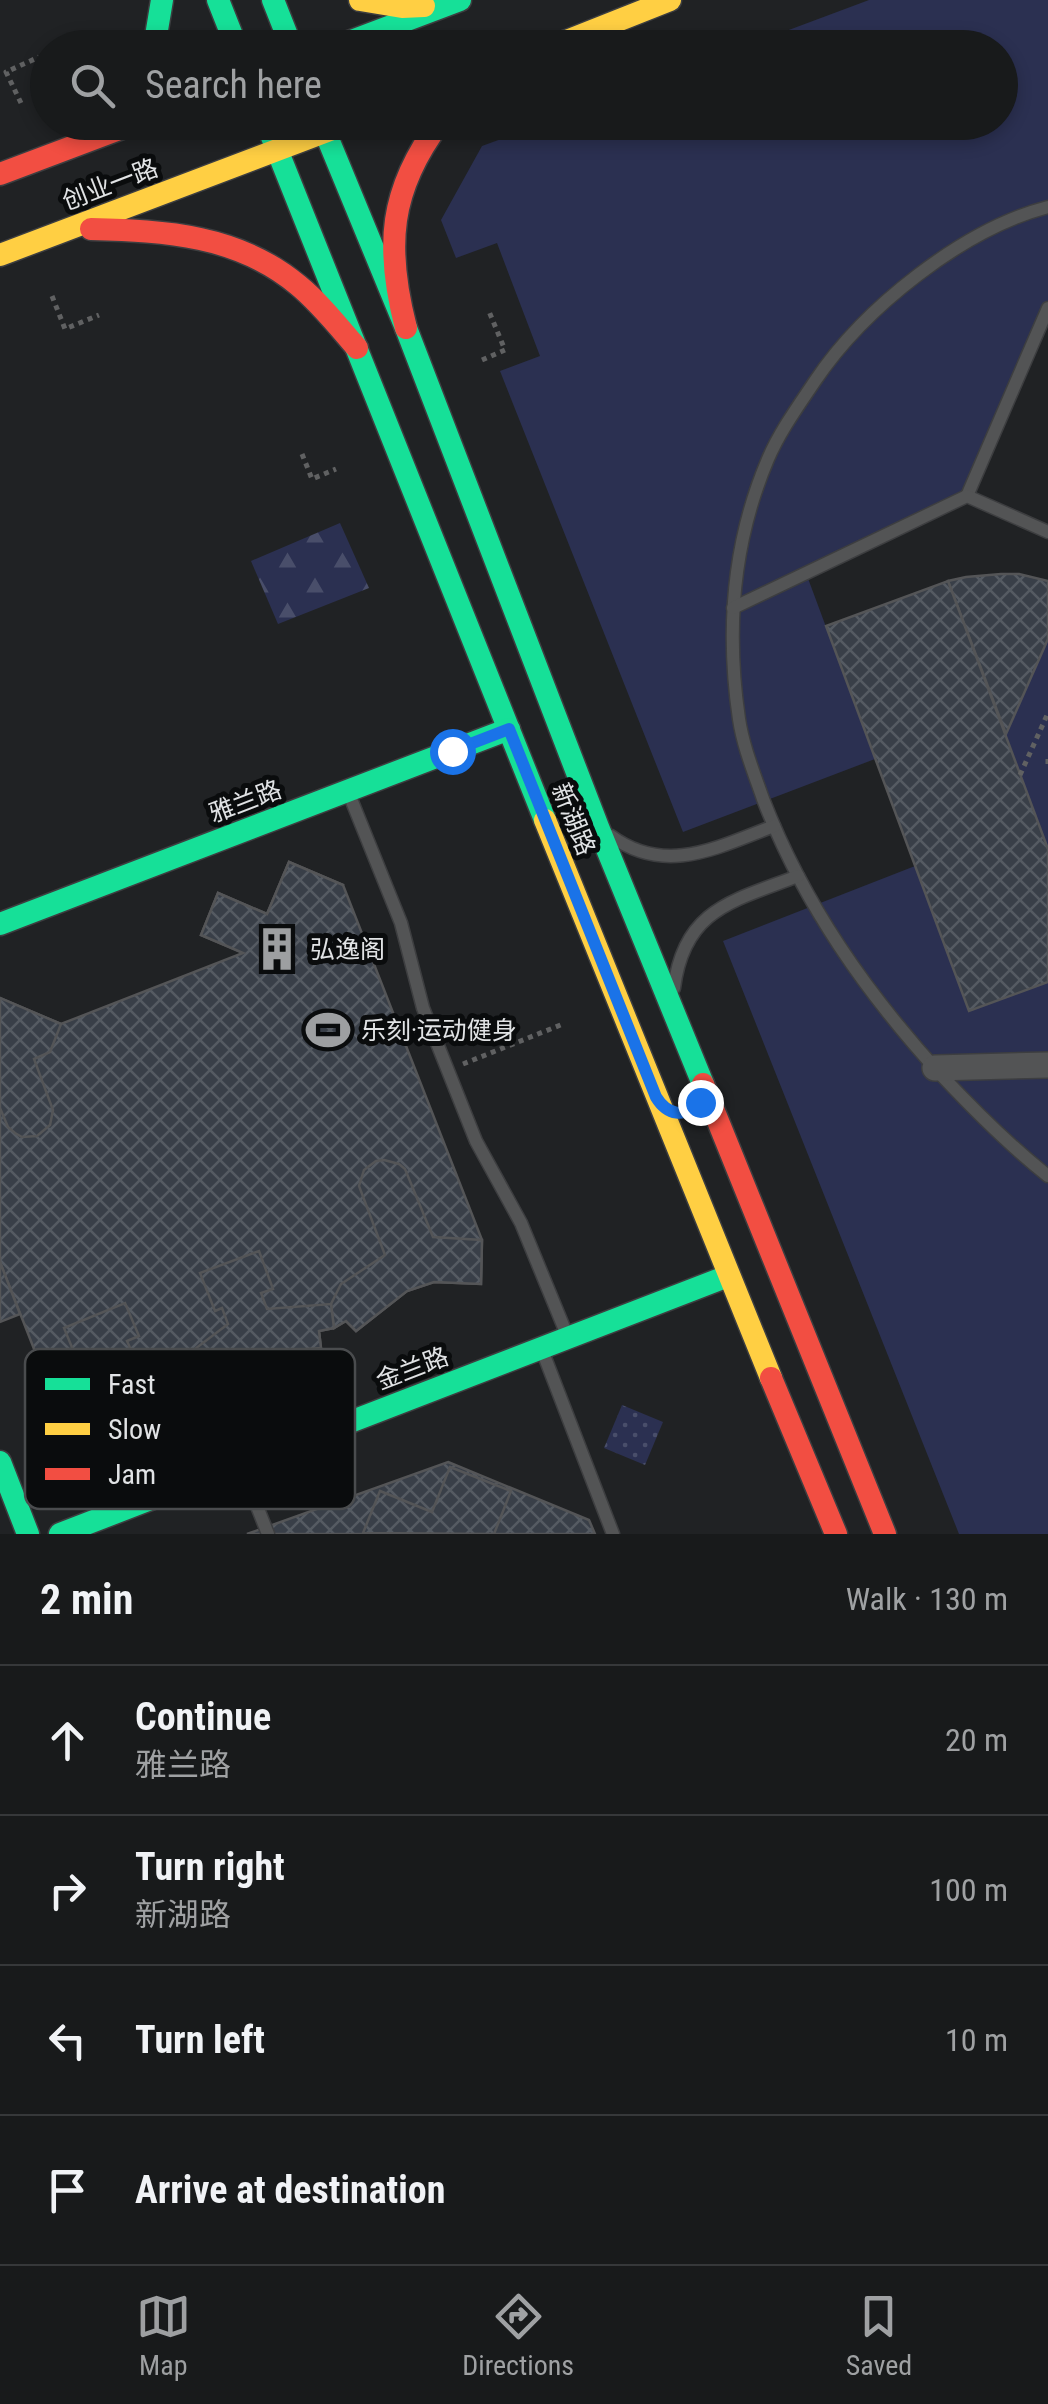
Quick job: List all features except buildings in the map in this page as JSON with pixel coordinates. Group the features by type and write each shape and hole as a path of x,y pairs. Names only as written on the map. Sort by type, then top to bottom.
{"main road":[{"path":"157,30 162,0"},
{"path":"218,0 230,30"},
{"path":"273,0 285,30"},
{"path":"360,0 402,8 458,0"},
{"path":"380,30 458,0"},
{"path":"594,30 670,0"},
{"path":"58,153 78,140"},
{"name":"创业一路","path":"0,174 92,140"},
{"name":"新湖路","path":"273,140 728,1276 836,1534"},
{"name":"创业一路","path":"0,255 297,140"},
{"name":"新湖路","path":"328,140 406,328 598,827 885,1534"},
{"path":"406,328 396,295 393,227 400,194 413,162 428,140"},
{"path":"68,229 180,233 234,246 267,262 305,290 357,348"},
{"name":"雅兰路","path":"0,924 509,729"},
{"path":"656,1097 666,1110 688,1112 703,1097 703,1084"},
{"name":"金兰路","path":"355,1420 728,1276"},
{"path":"0,1462 28,1534"},
{"name":"金兰路","path":"60,1534 124,1509"}],"street":[{"path":"935,1068 1048,1065"}],"lane":[{"path":"1048,206 989,229 927,268 872,313 830,359 769,457 750,513 732,608 739,722 774,826 821,920 893,1021 979,1116 1048,1176"},
{"path":"732,608 967,496 1048,308"},
{"path":"967,496 1048,532"},
{"path":"347,791 401,924 423,1008 476,1141 521,1223 568,1338"},
{"path":"598,827 624,846 648,855 674,857 698,854 774,826"},
{"path":"672,1006 676,974 686,947 709,914 726,903 798,876"},
{"path":"541,1348 613,1534"},
{"path":"258,1509 268,1534"}],"path":[{"path":"21,103 6,72 30,61"},
{"path":"52,296 65,329 99,315"},
{"path":"482,360 505,350 488,309"},
{"path":"302,454 312,479 336,469"},
{"path":"1020,775 1048,713"},
{"path":"1048,759 1048,769"},
{"path":"448,1070 563,1024"}],"green space":[{"path":"869,0 1048,0 1048,308 967,496 806,573 875,759 683,832 500,371 540,356 497,243 456,258 441,220 482,146 498,140 1018,140 1018,30 789,30"},
{"path":"340,523 369,588 278,624 251,561"},
{"path":"1048,639 1048,849 1006,734"},
{"path":"915,866 969,1010 1048,982 1048,1534 959,1534 723,941"},
{"path":"622,1405 663,1422 645,1465 604,1448"}],"traffic: fast":[{"path":"157,30 162,0"},
{"path":"218,0 230,30"},
{"path":"273,0 285,30"},
{"path":"381,30 460,0"},
{"path":"273,140 545,820"},
{"path":"328,140 703,1084"},
{"path":"0,924 509,729"},
{"path":"355,1420 728,1276"},
{"path":"0,1462 28,1534"},
{"path":"60,1534 125,1509"}],"traffic: slow":[{"path":"360,0 402,7 424,6"},
{"path":"594,30 670,0"},
{"path":"0,255 303,140"},
{"path":"545,820 771,1378"}],"traffic: jam":[{"path":"0,174 90,140"},
{"path":"406,328 395,271 396,220 410,171 428,140"},
{"path":"91,229 174,234 251,255 306,292 357,348"},
{"path":"703,1084 885,1534"},
{"path":"771,1378 836,1534"}],"place":[{"name":"弘逸阁","path":"277,949"},
{"name":"乐刻·运动健身","path":"328,1030"}],"route":[{"path":"452,751 509,729 656,1097 666,1110 678,1114 691,1112 700,1102"}]}
